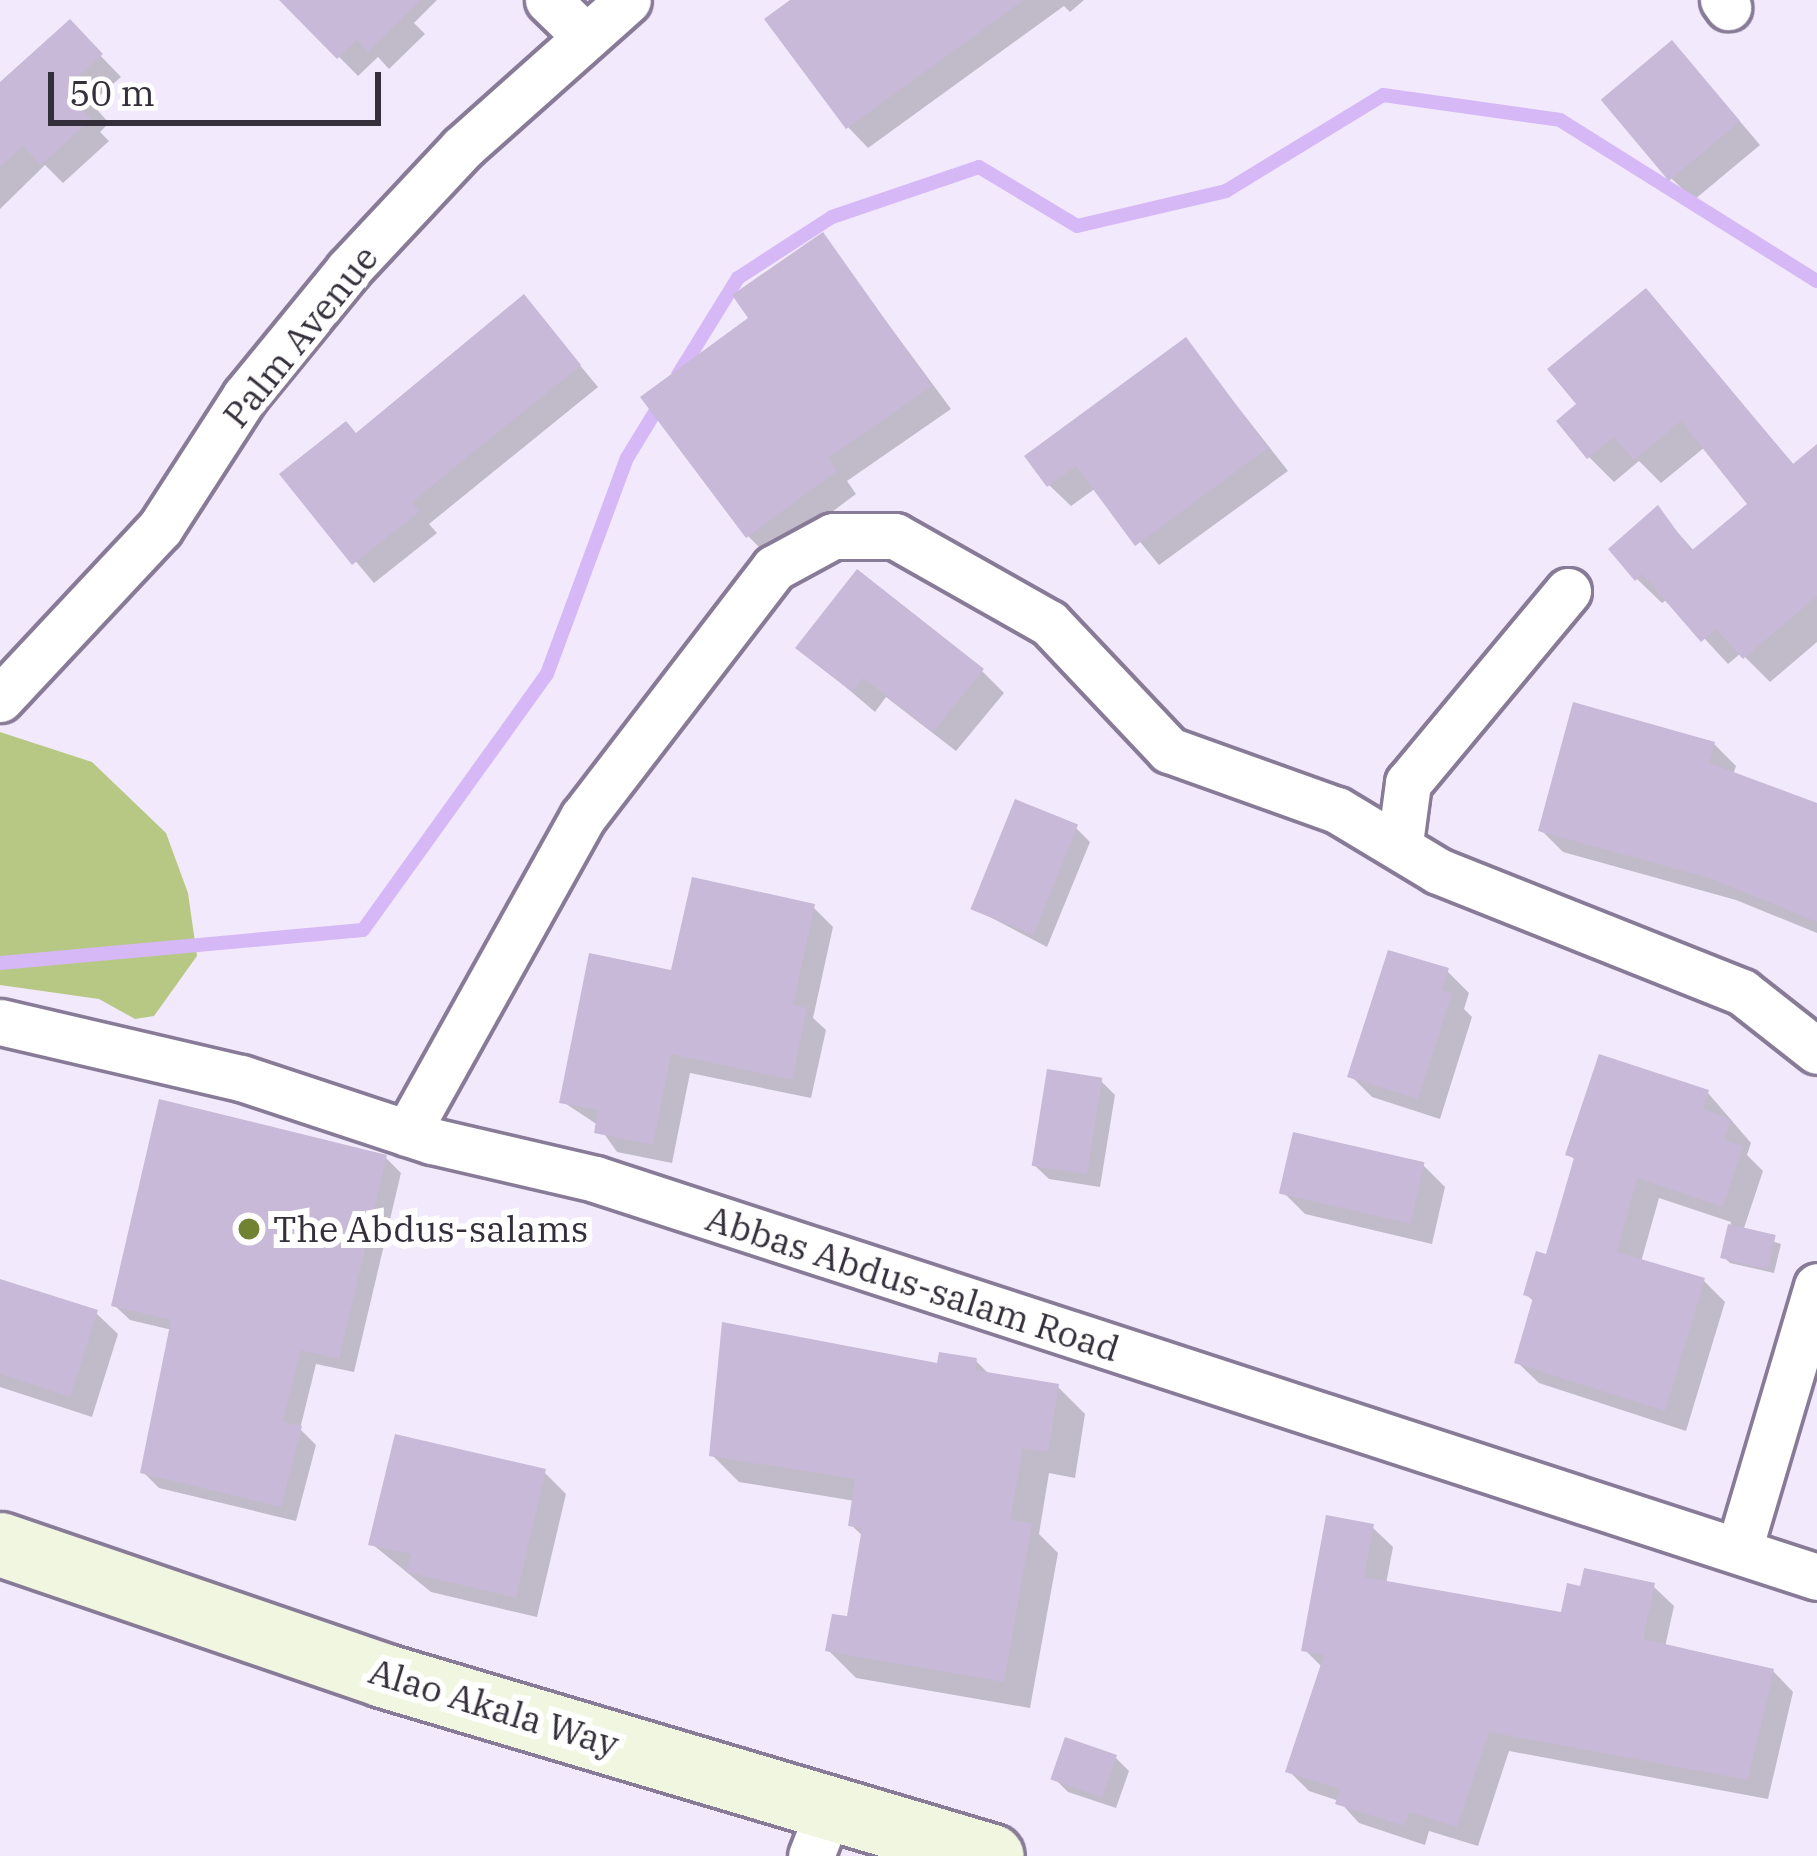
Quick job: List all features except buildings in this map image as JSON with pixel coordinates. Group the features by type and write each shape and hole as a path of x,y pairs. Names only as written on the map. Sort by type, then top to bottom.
{"street":[{"path":"548,0 586,37"},
{"name":"Palm Avenue","path":"0,699 160,528 245,396 348,270 462,148 628,0"},
{"path":"406,1133 583,817 774,568 833,536 895,536 1049,623 1169,750 1336,810 1400,843 1438,871 1512,904 1614,935 1742,992 1817,1051"},
{"path":"1400,843 1408,784 1568,590"},
{"name":"Abbas Abdus-salam Road","path":"0,1022 241,1078 406,1133 595,1179 1740,1546 1817,1577"},
{"path":"1740,1546 1817,1286"},
{"name":"Alao Akala Way","path":"0,1544 820,1832 992,1856"}],"green space":[{"path":"0,732 92,762 166,833 188,893 197,956 154,1016 135,1019 99,999 0,985"}],"waterway":[{"path":"678,375 738,278 832,217 979,167 1077,226 1226,191 1383,95 1560,120 1817,281"},
{"path":"0,963 363,930 547,674 627,458 663,399"}],"place":[{"name":"The Abdus-salams","path":"249,1229"}]}
